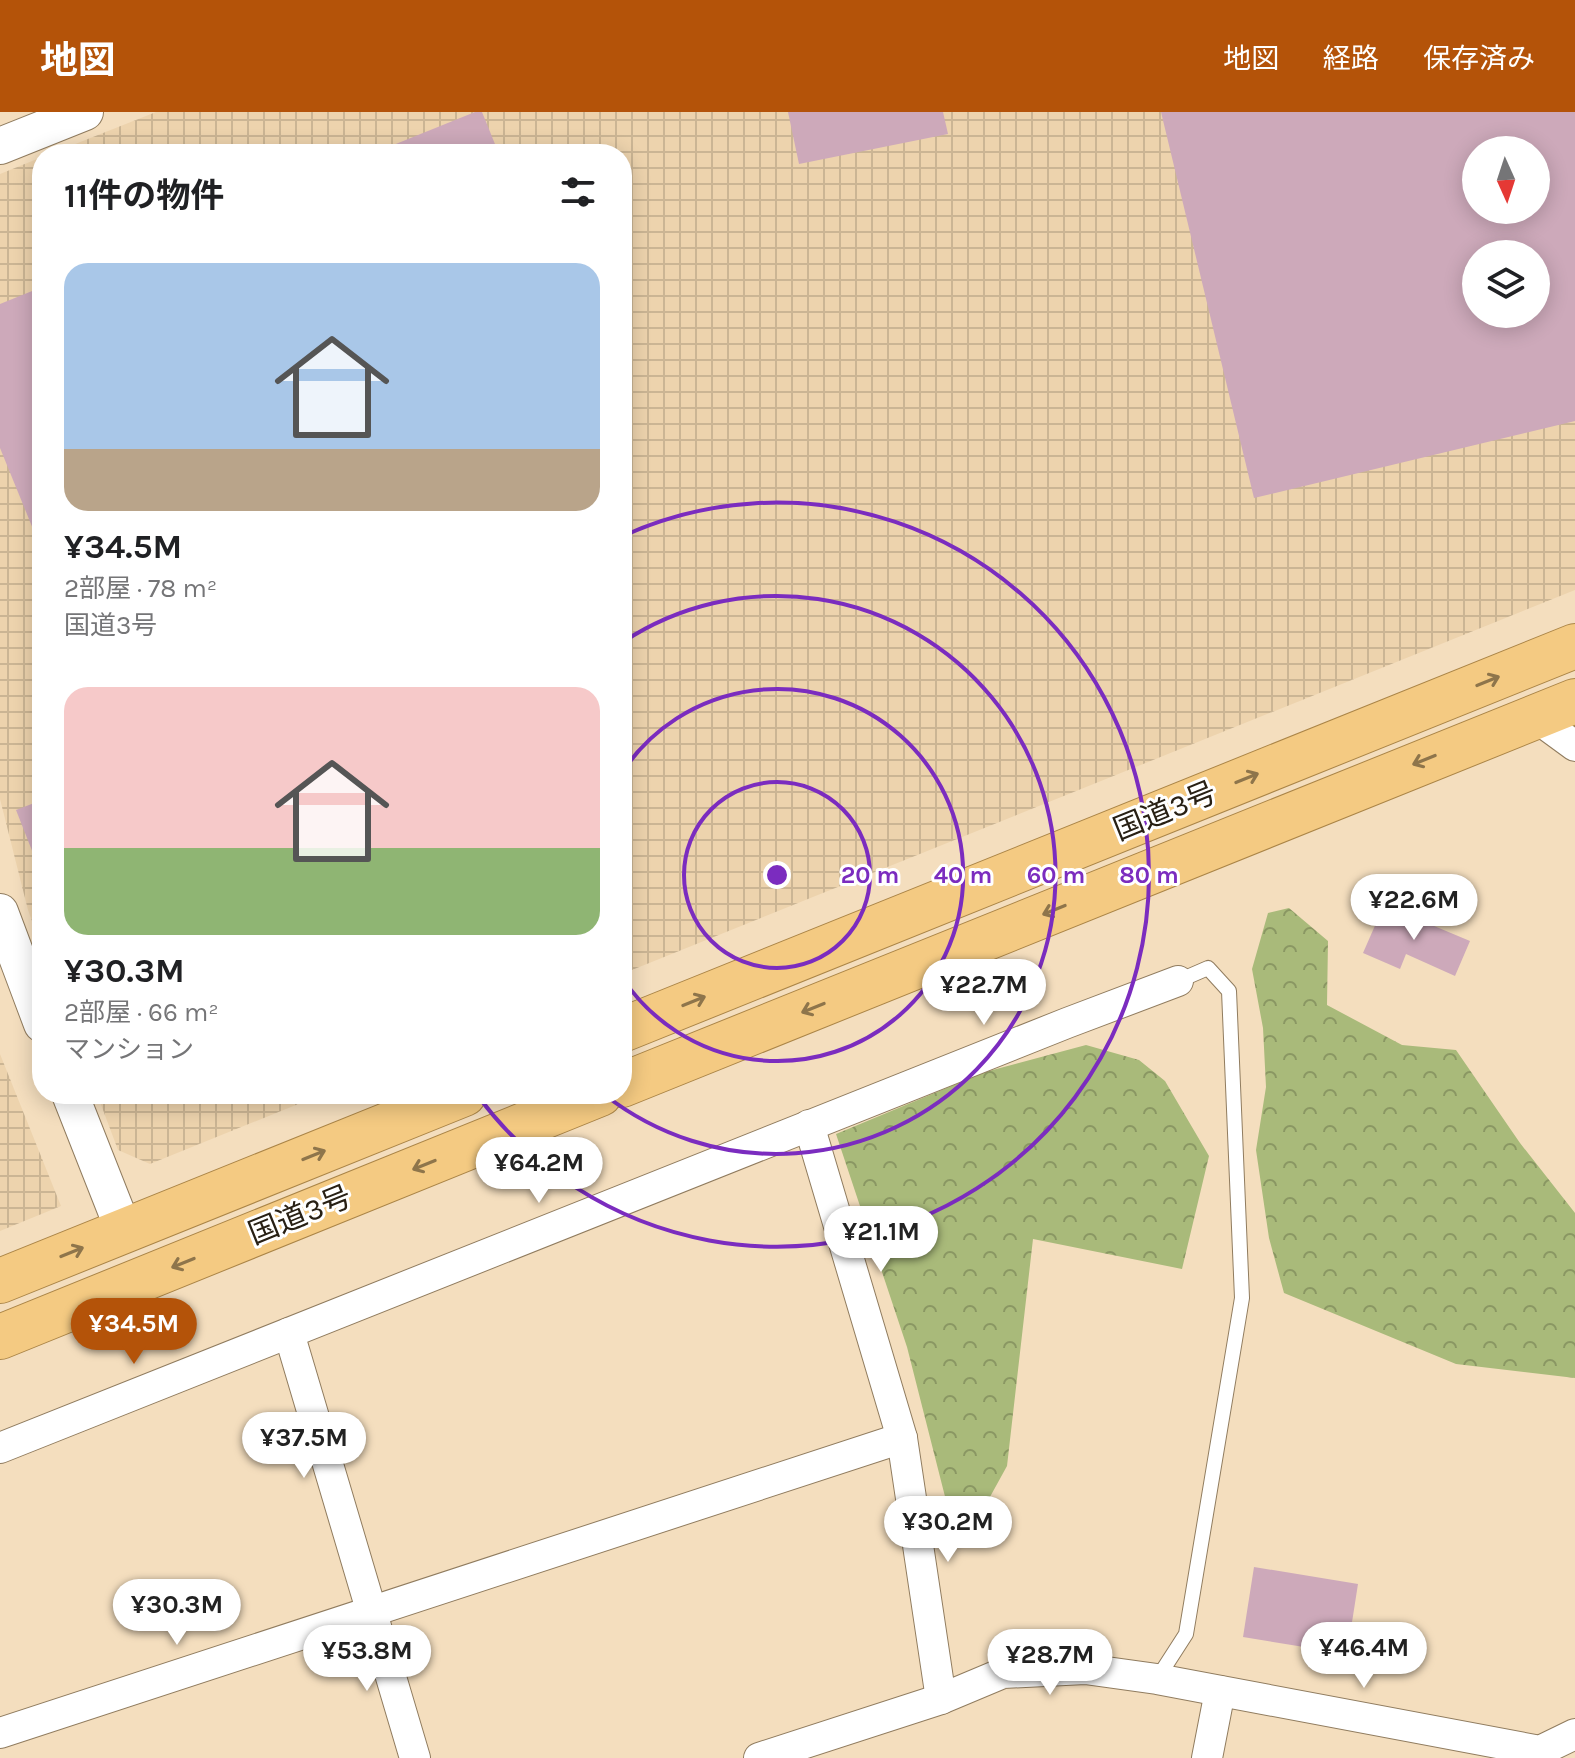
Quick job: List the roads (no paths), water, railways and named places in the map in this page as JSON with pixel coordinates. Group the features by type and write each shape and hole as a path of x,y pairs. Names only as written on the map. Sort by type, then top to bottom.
{"highway":[{"name":"国道3号","path":"632,1026 1575,646"},
{"name":"国道3号","path":"632,1081 1575,701"},
{"name":"国道3号","path":"0,1281 439,1104"},
{"name":"国道3号","path":"0,1337 575,1104"}],"street":[{"path":"0,146 85,112"},
{"path":"1534,716 1575,746"},
{"path":"0,912 32,999"},
{"path":"0,1448 1178,981"},
{"path":"74,1104 124,1231"},
{"path":"809,1125 902,1438 941,1699"},
{"path":"289,1333 415,1758"},
{"path":"0,1733 902,1438"},
{"path":"759,1758 941,1699 1003,1673 1085,1669 1220,1691 1541,1756 1575,1734"},
{"path":"1207,1758 1220,1691"}],"lane":[{"path":"1157,1679 1186,1634 1242,1298 1229,991 1208,968 1178,981"}]}
